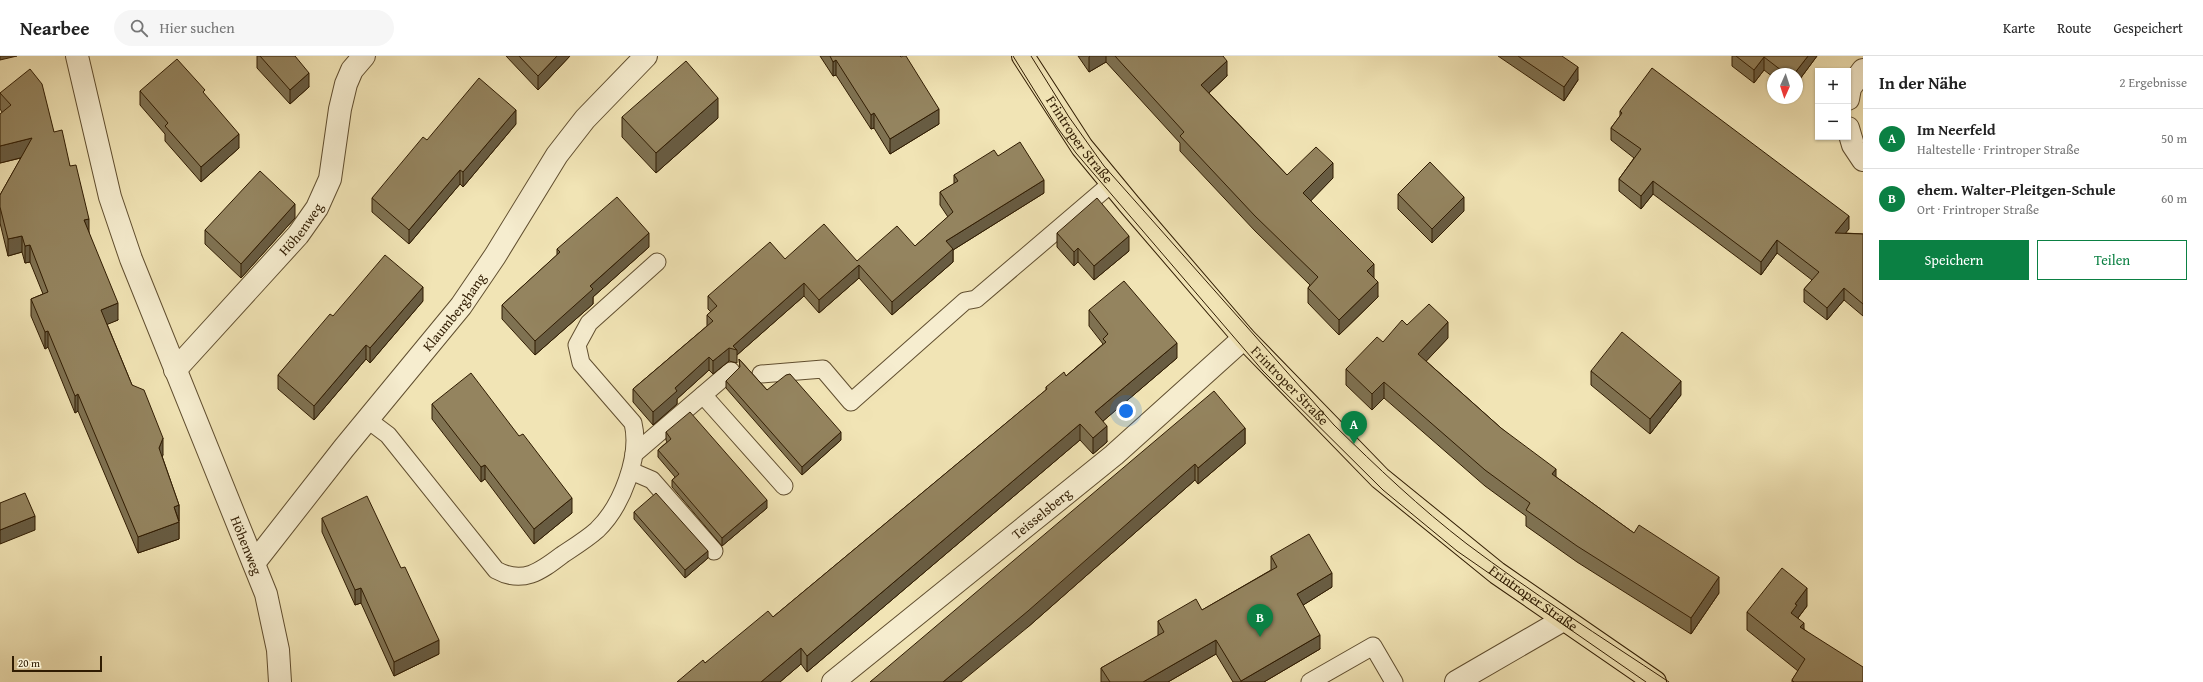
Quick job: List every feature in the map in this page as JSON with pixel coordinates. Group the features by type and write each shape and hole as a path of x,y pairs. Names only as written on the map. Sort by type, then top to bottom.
{"main road":[{"name":"Frintroper Straße","path":"1023,56 1082,147 1112,183 1244,338 1311,409 1380,478 1474,554 1563,620 1655,682"}],"street":[{"name":"Höhenweg","path":"77,56 110,197 131,258 266,594 274,625 278,650 280,682"},
{"name":"Höhenweg","path":"175,370 298,235 317,208 330,179 340,109 346,84 352,70 364,56"},
{"name":"Klaumberghang","path":"254,563 368,420 440,334 470,294 557,155 585,119 646,56"},
{"path":"1851,87 1863,70"},
{"path":"1851,138 1853,145 1863,160"},
{"name":"Teisselsberg","path":"834,682 1114,455 1244,338"},
{"path":"1456,682 1563,620"}],"lane":[{"path":"761,374 823,369 851,402 965,301 976,299 1112,183"},
{"path":"368,420 388,435 491,566 496,570 509,575 536,573 597,530 610,514 631,471 636,435 633,423 581,363 577,345 588,323 657,262"},
{"path":"634,454 731,371"},
{"path":"703,395 784,486"},
{"path":"631,471 652,480 714,551"},
{"path":"1310,682 1373,646 1394,682"}],"building":[{"path":"260,56 295,56 309,73 290,90"},
{"path":"519,56 557,56 538,76"},
{"path":"830,56 906,56 939,109 890,139 874,113 871,115 836,60 833,62"},
{"path":"1115,56 1223,56 1227,61 1201,85 1287,175 1316,147 1333,163 1303,193 1374,264 1367,271 1378,282 1339,320 1308,288 1318,277 1255,216 1180,136 1184,132"},
{"path":"1518,56 1562,56 1578,67 1564,87"},
{"path":"1736,56 1808,56 1799,68 1778,68 1764,57 1754,70"},
{"path":"177,59 205,90 203,92 239,134 201,167 165,126 168,123 140,91"},
{"path":"686,61 718,98 656,153 622,117"},
{"path":"1652,68 1849,216 1835,233 1863,234 1863,304 1844,288 1827,308 1804,289 1819,272 1777,240 1761,262 1653,181 1641,196 1619,179 1641,149 1611,128 1622,113 1620,111"},
{"path":"30,69 42,84 54,132 62,130 70,166 76,165 89,219 84,220 118,303 101,310 132,385 144,390 163,438 159,448 179,505 174,507 179,522 138,537 78,394 75,396 48,331 45,332 31,299 48,292 30,245 25,246 22,236 8,239 0,207 0,195 32,138 0,146 0,114 11,105 0,93"},
{"path":"479,78 516,110 463,172 460,170 409,230 372,198 423,137 427,140"},
{"path":"1020,142 1044,180 946,241 953,249 892,302 859,265 819,300 804,283 733,346 737,350 729,348 713,361 709,357 675,388 677,391 653,412 633,389 713,321 707,315 717,306 708,296 770,242 785,259 824,224 857,261 897,226 915,246 953,212 940,192 958,181 954,175 994,150 998,156"},
{"path":"1430,162 1464,197 1432,229 1398,194"},
{"path":"260,171 295,204 241,264 205,230"},
{"path":"617,197 649,233 590,286 593,289 535,341 502,305 560,252 557,249"},
{"path":"1097,198 1129,236 1094,266 1078,248 1074,252 1057,233"},
{"path":"385,255 423,287 370,348 366,345 314,406 278,375 330,314 333,316"},
{"path":"1124,281 1177,343 1095,412 1107,426 1093,438 1080,424 807,656 801,648 761,682 677,682 703,660 705,663 768,611 773,617 1047,389 1046,387 1064,372 1066,376 1106,342 1103,339 1108,334 1089,310"},
{"path":"1429,304 1448,322 1418,354 1501,428 1556,469 1552,474 1634,533 1639,525 1719,577 1691,618 1577,546 1526,510 1530,503 1485,470 1384,382 1372,394 1346,369 1377,337 1383,342 1402,320 1407,325"},
{"path":"1622,332 1681,381 1650,419 1591,371"},
{"path":"739,359 767,390 786,375 790,374 841,432 802,467 726,381 740,367"},
{"path":"471,373 519,436 523,434 572,498 534,529 485,465 481,467 432,404"},
{"path":"1214,391 1245,428 1198,468 1195,464 1028,611 943,682 870,682"},
{"path":"690,412 767,500 722,538 672,480 679,474 658,450 671,439 666,432"},
{"path":"25,493 35,516 0,530 0,503"},
{"path":"656,493 708,551 685,570 634,512"},
{"path":"367,496 401,568 405,567 439,640 394,662 361,588 355,590 322,518"},
{"path":"1309,534 1332,573 1297,594 1320,635 1241,681 1216,640 1143,682 1110,682 1101,668 1164,632 1158,621 1196,599 1202,610 1277,567 1271,556"},
{"path":"1782,568 1807,588 1795,604 1797,605 1791,613 1804,623 1800,627 1863,667 1863,682 1794,682 1792,680 1805,659 1747,612"}],"tram line":[{"path":"1013,56 1057,127 1076,153 1263,371 1383,490 1457,551 1646,682"},
{"path":"1031,56 1069,117 1104,166 1334,425 1399,487 1467,544 1542,597 1669,682"}],"place":[{"name":"Im Neerfeld","path":"1354,444"},
{"name":"ehem. Walter-Pleitgen-Schule","path":"1260,637"}]}
